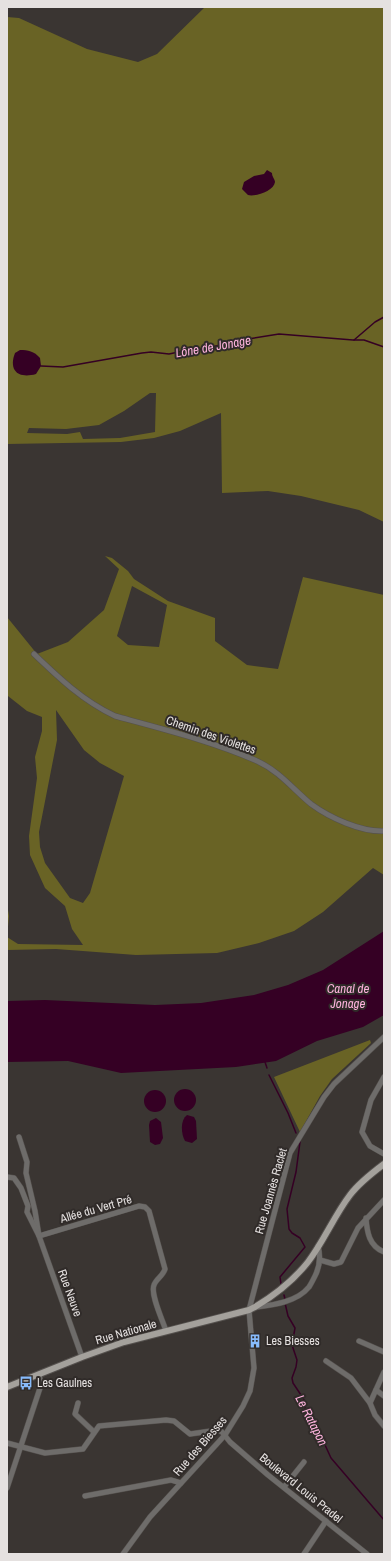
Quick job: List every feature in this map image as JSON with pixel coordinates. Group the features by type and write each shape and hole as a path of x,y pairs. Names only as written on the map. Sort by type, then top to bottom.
{"main road":[{"name":"Rue Nationale","path":"7,1387 124,1342 252,1309 287,1285 298,1274 318,1246 350,1194 361,1182 384,1164"}],"street":[{"name":"Chemin des Violettes","path":"34,654 69,687 115,716 211,743 257,761 269,767 312,804 326,812 360,828 376,832 384,831"},
{"name":"Rue Joannès Raclet","path":"252,1309 290,1153 324,1097 334,1084 384,1037"},
{"path":"384,1077 371,1100 362,1132 370,1146 384,1154"},
{"name":"Rue Neuve","path":"19,1137 27,1162 26,1173 35,1211 38,1236"},
{"name":"Rue Neuve","path":"7,1176 14,1178 21,1188 28,1206 27,1212 38,1236 82,1357"},
{"path":"320,1260 334,1264 341,1262 355,1234 366,1218 384,1200"},
{"name":"Allée du Vert Pré","path":"38,1236 139,1206 145,1207 149,1211 165,1269 164,1273 155,1282 152,1291 166,1332"},
{"path":"366,1218 370,1240 377,1249 384,1252"},
{"name":"Rue Nationale","path":"252,1309 275,1305 303,1293 309,1287 316,1273 320,1260 318,1246"},
{"name":"Rue des Biesses","path":"123,1554 150,1517 225,1435 243,1406 250,1391 253,1378 254,1361 252,1309"},
{"path":"359,1341 384,1352"},
{"path":"326,1360 351,1378 370,1403 375,1416 384,1426"},
{"path":"370,1403 384,1372"},
{"path":"7,1488 41,1385 39,1374"},
{"path":"376,1390 384,1396"},
{"path":"78,1402 75,1414 94,1432"},
{"path":"7,1443 45,1453 82,1449 99,1426 166,1420 174,1421 190,1434 218,1430 225,1435"},
{"name":"Boulevard Louis Pradel","path":"225,1435 230,1442 284,1488 368,1554"},
{"path":"284,1488 304,1462"},
{"path":"85,1496 171,1480 181,1483"},
{"path":"304,1554 326,1521"}],"shaded area":[{"path":"205,7 384,7 384,522 359,510 301,496 268,491 222,493 221,413 180,431 154,438 121,442 7,444 7,17 19,18 87,49 138,62 157,54","holes":["150,393 156,393 155,432 120,438 83,439 80,432 67,434 27,433 29,428 66,429 99,425 124,411"]},
{"path":"105,556 112,558 128,571 134,579 168,601 215,618 215,641 247,665 278,669 303,577 384,595 384,875 373,868 323,912 294,931 259,943 217,953 136,955 56,949 7,950 7,937 18,944 83,945 72,929 65,906 45,888 30,855 29,836 37,778 35,757 42,731 42,717 27,711 7,696 7,617 37,654 68,642 104,610 119,569","holes":["132,586 167,605 159,647 128,645 117,636","56,710 84,750 100,763 124,776 90,893 83,903 70,898 45,863 40,847 39,832 57,740"]},
{"path":"7,904 9,916 7,937"},
{"path":"370,1040 371,1043 332,1079 320,1096 300,1132 274,1077"}],"water":[{"path":"267,170 272,173 275,181 274,185 268,191 248,195 242,189 244,182 254,176 264,174"},
{"path":"20,350 31,351 40,358 41,366 36,374 20,374 14,369 13,359 15,353"},
{"name":"Canal de Jonage","path":"384,931 384,1015 363,1027 317,1041 276,1061 236,1067 121,1073 68,1061 7,1062 7,1001 45,1000 155,1005 201,1003 254,995 288,985 323,970"},
{"path":"185,1089 193,1092 196,1100 193,1108 185,1111 177,1108 174,1100 177,1092"},
{"path":"155,1090 163,1093 166,1101 163,1109 155,1112 147,1109 144,1101 147,1093"},
{"path":"187,1115 194,1117 196,1121 197,1139 192,1143 185,1141 183,1135 182,1124"},
{"path":"156,1118 161,1122 163,1138 160,1144 155,1145 150,1142 149,1125 150,1121"}],"waterway":[{"path":"354,340 375,322 384,317"},
{"name":"Lône de Jonage","path":"41,366 63,367 151,352 169,354 279,334 364,340 384,347"},
{"name":"Le Ratapon","path":"265,1062 267,1068"},
{"name":"Le Ratapon","path":"269,1075 296,1133"},
{"name":"Le Ratapon","path":"281,1284 280,1277 305,1247 300,1238 289,1229 287,1209 296,1172 300,1142"},
{"name":"Le Ratapon","path":"284,1295 285,1299"},
{"name":"Le Ratapon","path":"285,1303 288,1316 295,1328 292,1345 297,1360 292,1378 293,1383 305,1402 305,1410 314,1421 331,1458 384,1520"}],"place":[{"name":"Les Biesses","path":"255,1341"},
{"name":"Les Gaulnes","path":"26,1383"}]}
